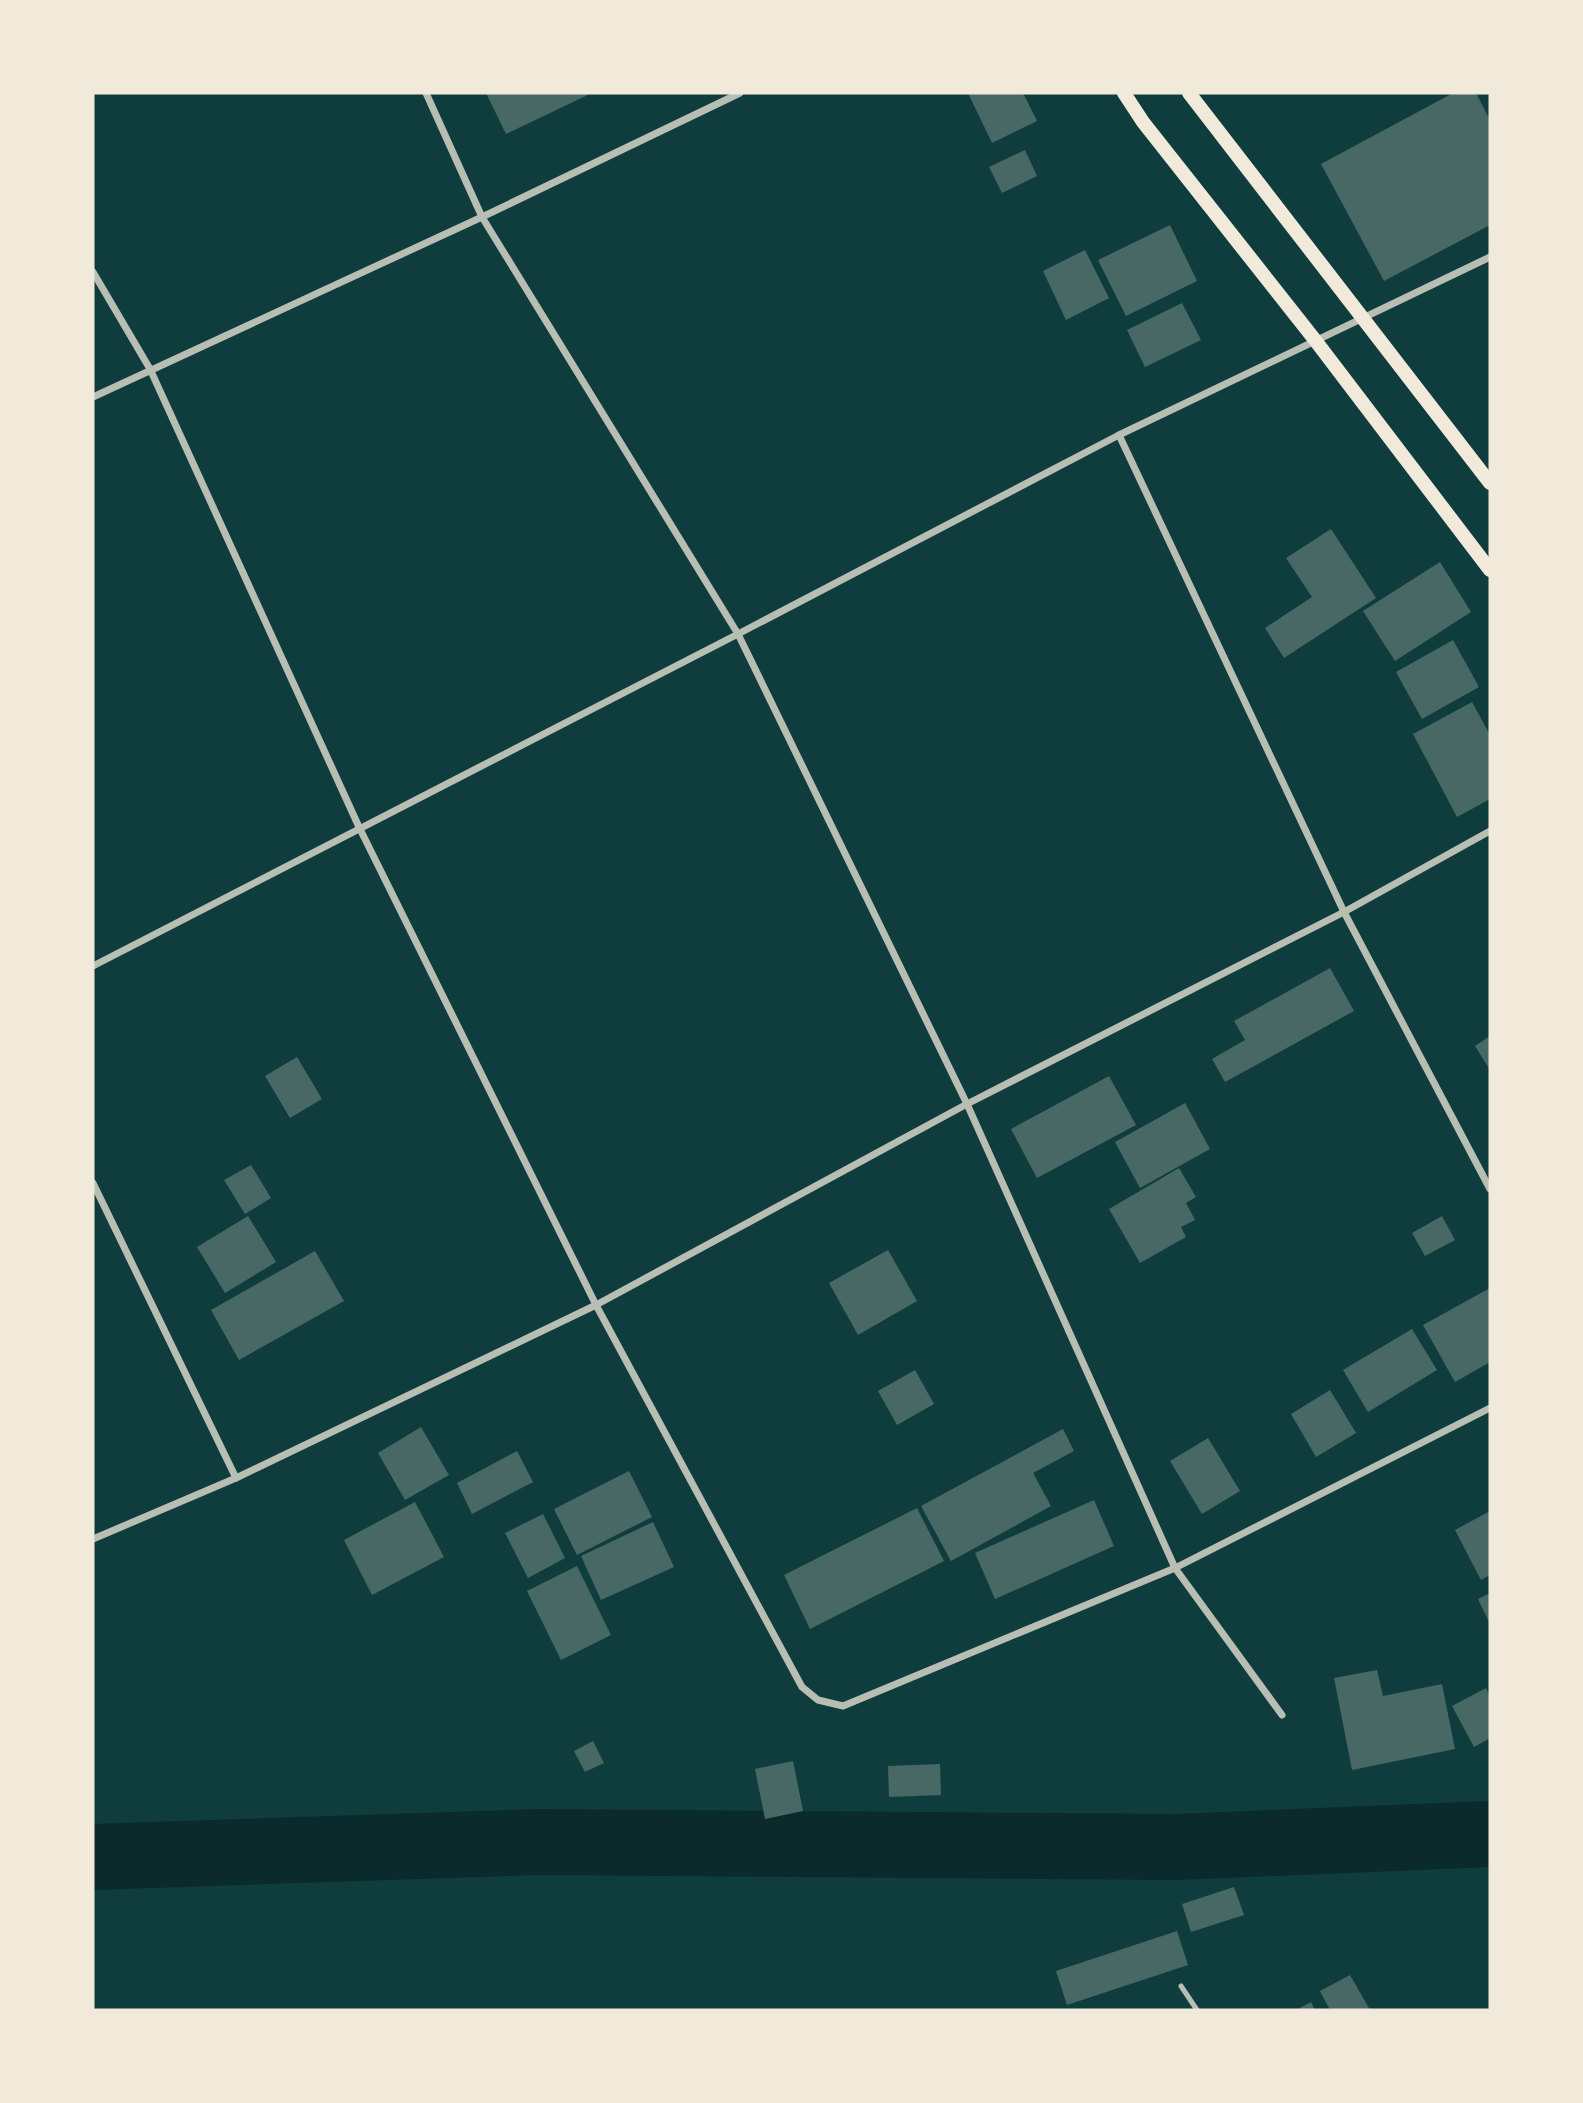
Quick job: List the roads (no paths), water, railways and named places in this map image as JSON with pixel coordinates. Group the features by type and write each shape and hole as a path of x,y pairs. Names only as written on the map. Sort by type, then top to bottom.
{"main road":[{"path":"1124,93 1143,122 1315,340 1490,570"},
{"path":"1189,93 1490,483"}],"street":[{"path":"426,93 482,217 738,634 967,1104 1175,1568 1282,1715"},
{"path":"93,397 482,217 740,93"},
{"path":"93,966 1119,435 1490,257"},
{"path":"93,272 150,369 359,827 596,1304 802,1687 818,1700 843,1706 1175,1568 1490,1408"},
{"path":"1119,435 1344,912 1490,1189"},
{"path":"93,1539 236,1478 596,1304 967,1104 1344,912 1490,831"},
{"path":"93,1183 236,1478"}],"lane":[{"path":"1181,1986 1197,2010"}],"waterway":[{"path":"93,1857 537,1842 1176,1847 1490,1834"}]}
